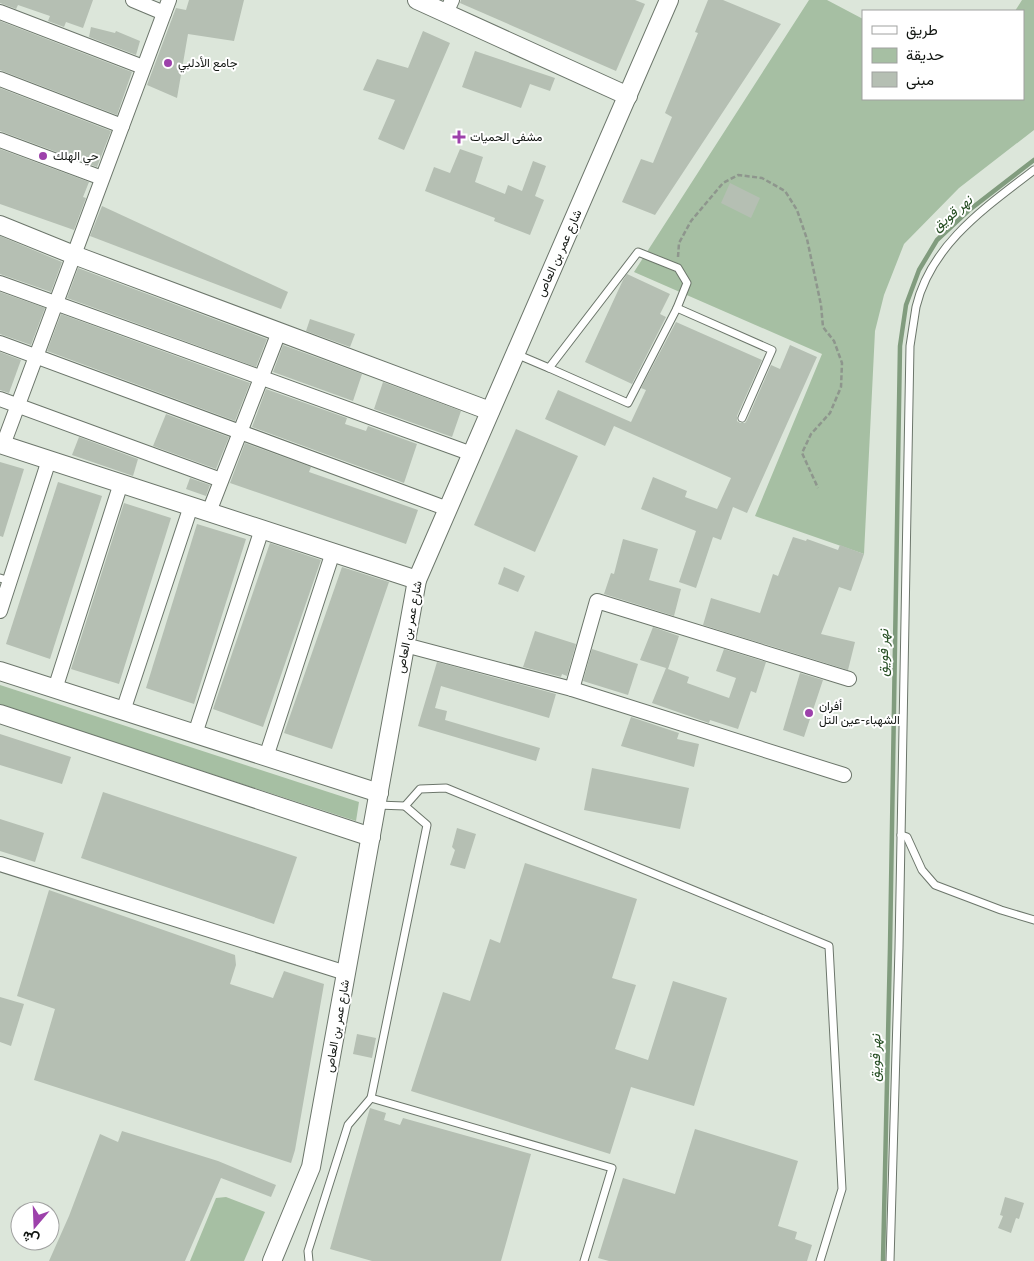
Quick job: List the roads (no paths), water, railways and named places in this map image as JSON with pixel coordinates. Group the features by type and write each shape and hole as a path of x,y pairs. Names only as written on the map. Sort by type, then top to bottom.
{"street":[{"path":"133,0 167,7 2,444 417,580"},
{"path":"417,0 449,7 628,96"},
{"name":"شارع عمر بن العاص","path":"272,1261 311,1167 417,580 669,0"},
{"path":"0,12 143,67"},
{"path":"0,79 122,126"},
{"path":"0,140 102,178"},
{"path":"0,225 74,255 490,411"},
{"path":"0,283 472,454"},
{"path":"209,512 279,332"},
{"path":"0,343 448,509"},
{"path":"0,398 221,480"},
{"path":"0,611 5,580 49,460"},
{"path":"55,688 121,484"},
{"path":"124,710 191,506"},
{"path":"195,734 262,529"},
{"path":"266,756 332,552"},
{"path":"572,689 597,601 849,679"},
{"path":"405,645 572,689 844,776"},
{"path":"0,671 266,756 378,799"},
{"path":"0,714 371,837"},
{"path":"0,864 346,974"}],"lane":[{"path":"890,1261 901,834 910,346 917,306 928,274 946,245 975,216 1034,170"},
{"path":"515,354 628,403 677,308 687,283 678,268 638,252 549,368"},
{"path":"677,308 772,350 742,418"},
{"path":"405,806 420,789 446,788 829,946 842,1190 820,1261"},
{"path":"309,1261 308,1250 348,1125 371,1098 427,825 405,806 378,799"},
{"path":"901,834 908,837 922,870 935,886 1034,920"},
{"path":"371,1098 612,1168 584,1261"}],"waterway":[{"name":"نهر قويق","path":"883,1261 900,346 906,305 919,270 937,240 968,211 1034,160"}],"place":[{"name":"جامع الأدلبي","path":"168,63"},
{"name":"مشفى الحميات","path":"459,137"},
{"name":"حي الهلك","path":"43,156"},
{"name":"أفران الشهباء-عين التل","path":"809,713"}]}
